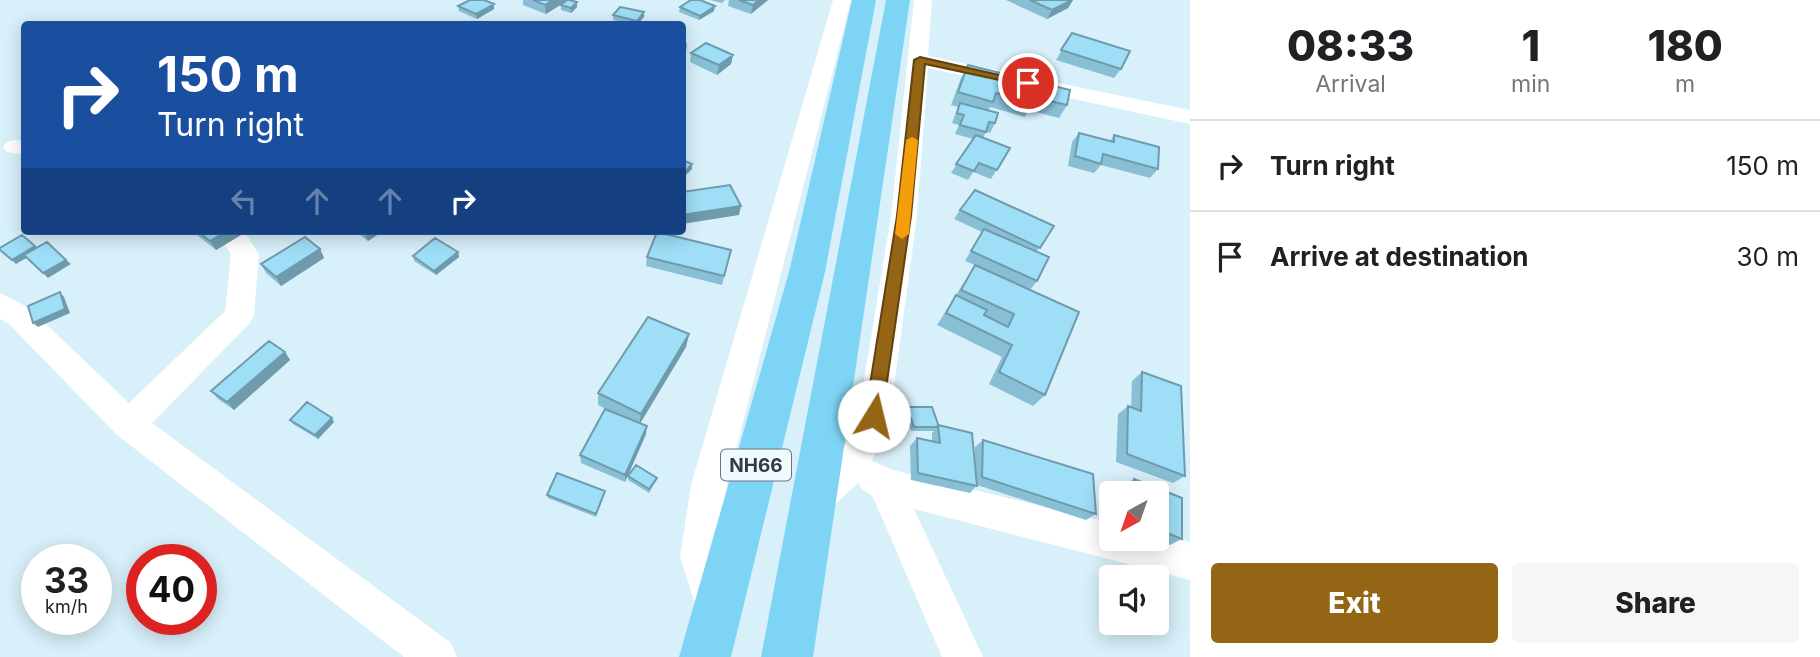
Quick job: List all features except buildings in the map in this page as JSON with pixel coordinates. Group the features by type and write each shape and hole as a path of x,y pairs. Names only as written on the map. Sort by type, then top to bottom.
{"highway":[{"name":"NH66","path":"705,657 807,272 864,0"},
{"name":"NH66","path":"787,657 814,500 838,456 898,0"}],"street":[{"path":"716,613 699,557 709,485 842,0"},
{"path":"923,0 920,60 904,216 874,416 838,456 885,485 1190,561"},
{"path":"920,60 1190,117"},
{"path":"128,425 239,316 245,254 233,235"},
{"path":"6,316 128,425 437,657"},
{"path":"885,485 963,657"}],"slow traffic":[{"path":"902,234 912,140"}],"route":[{"path":"874,416 904,216 920,60 1028,83"}]}
